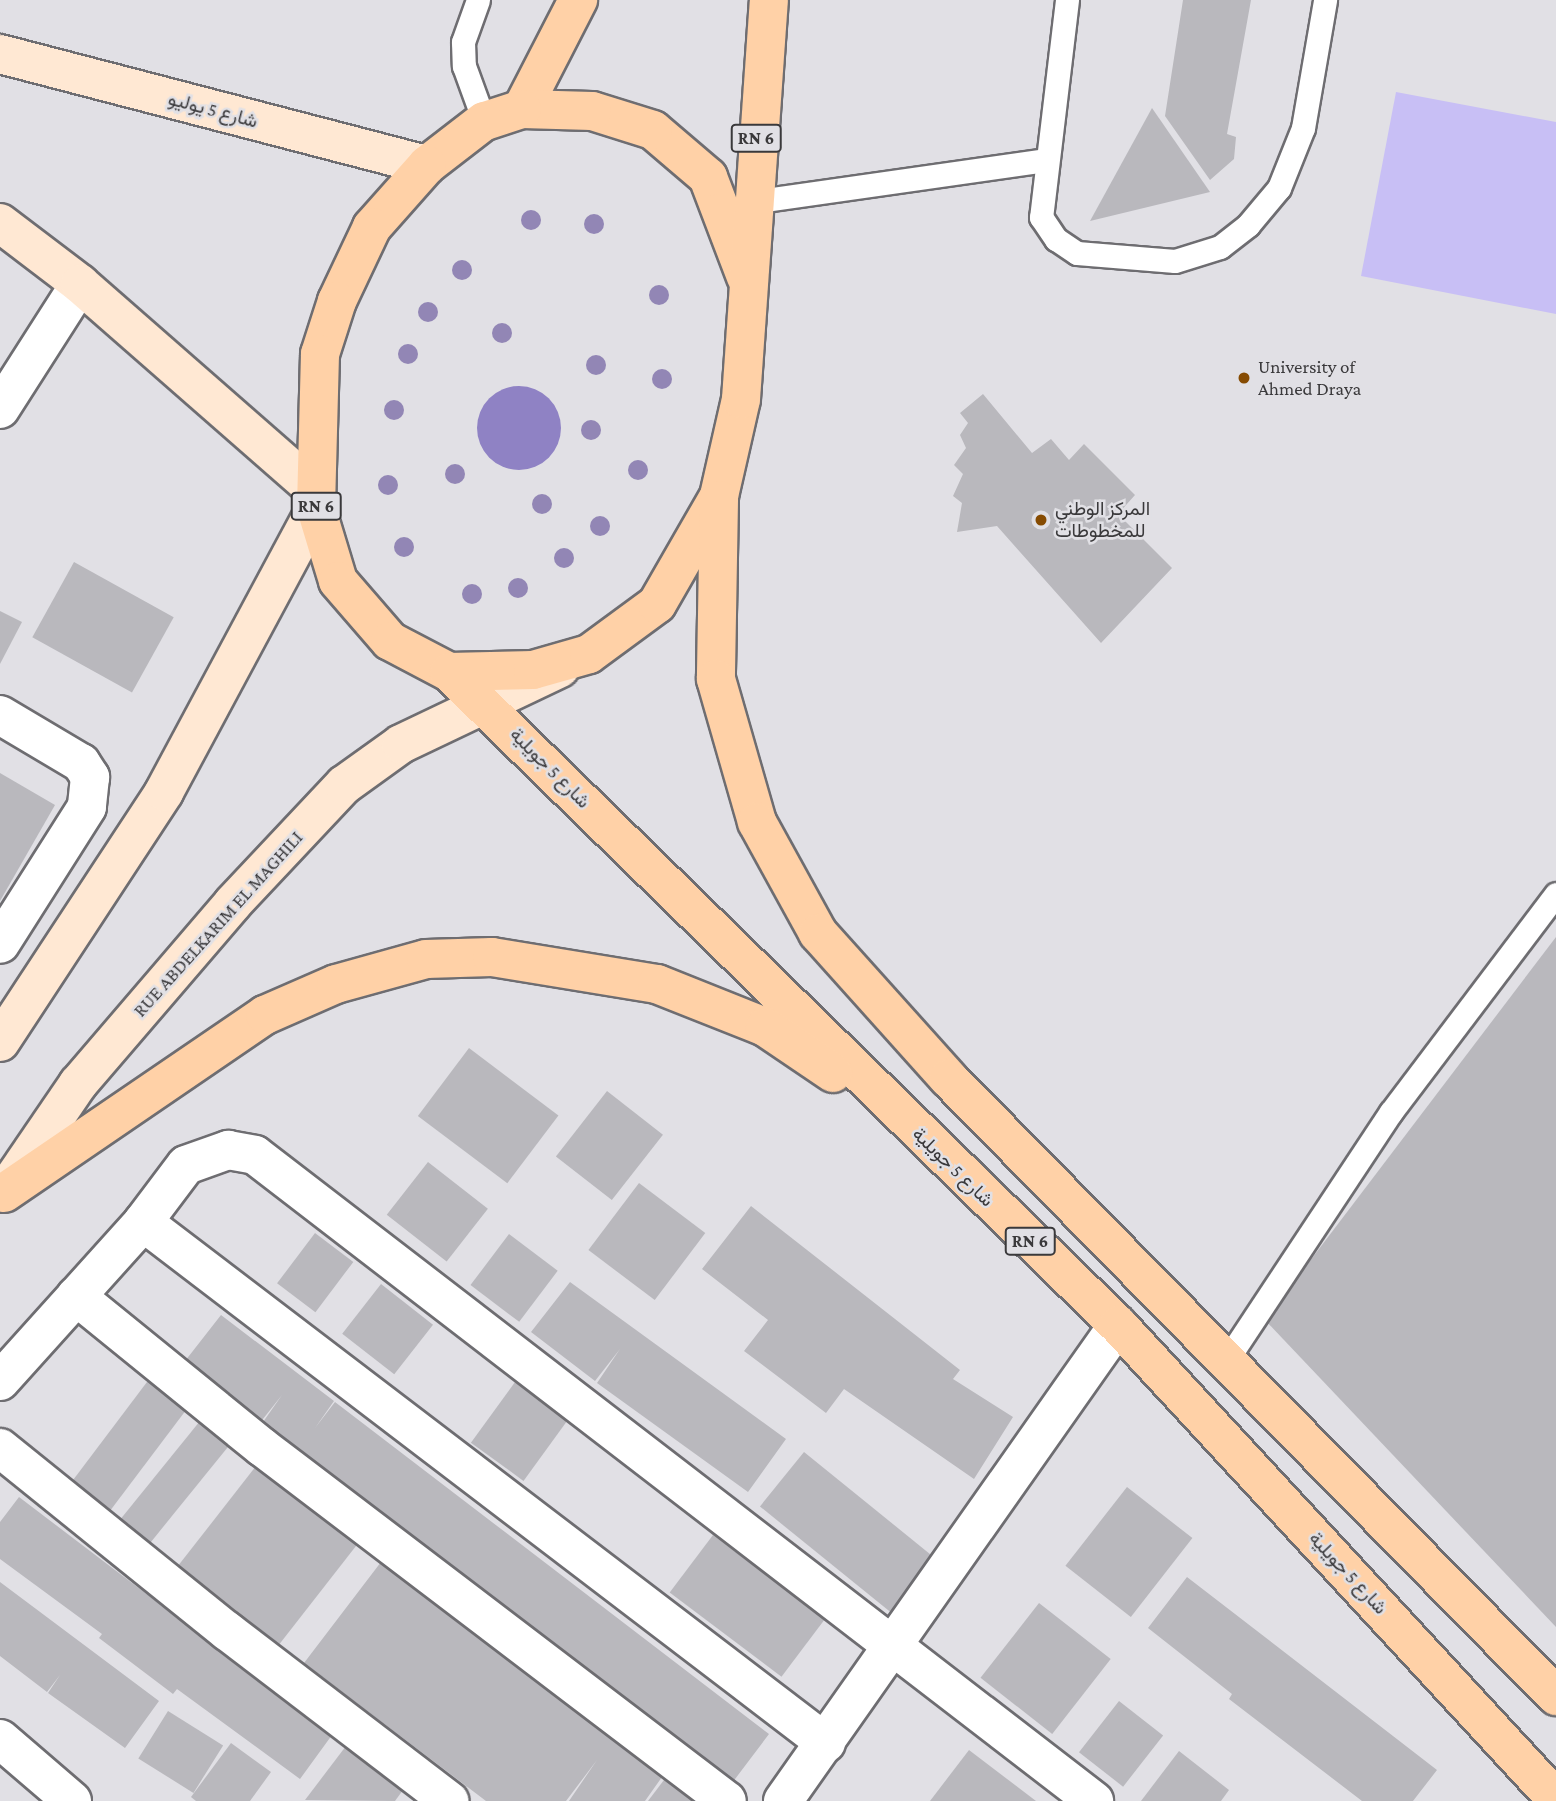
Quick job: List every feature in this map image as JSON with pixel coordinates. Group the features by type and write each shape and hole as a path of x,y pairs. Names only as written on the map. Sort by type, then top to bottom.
{"main road":[{"path":"522,109 578,0"},
{"name":"RN 6","path":"769,0 751,202 741,399 719,496 716,679 757,822 818,933 947,1079 1224,1364 1556,1696"},
{"name":"RN 6","path":"719,496 657,604 589,654 533,670 449,672 390,641 338,581 315,499 320,354 337,301 372,227 427,166 484,121 522,109 592,111 653,130 708,177 746,277"},
{"name":"شارع 5 جويلية","path":"449,672 485,704 906,1122 1118,1325 1556,1798"},
{"path":"2,1196 265,1015 336,984 426,959 492,957 657,984 765,1027 906,1122"}],"street":[{"name":"شارع 5 يوليو","path":"0,54 427,166"},
{"path":"0,223 80,284 315,499 164,792 0,1042"},
{"path":"0,409 80,284"},
{"name":"RUE ABDELKARIM EL MAGHILI","path":"2,1196 78,1084 233,903 344,785 401,744 589,654"},
{"path":"0,715 81,763 90,777 87,807 0,944"},
{"path":"0,1381 143,1222 187,1165 228,1150 255,1155 1094,1801"},
{"path":"143,1222 826,1742"},
{"path":"76,1296 262,1447 727,1801"},
{"path":"783,1801 1118,1325"},
{"path":"0,1448 227,1631 449,1801"},
{"path":"0,1739 72,1801"}],"lane":[{"path":"478,0 463,42 464,66 484,121"},
{"path":"1067,0 1041,216 1056,239 1077,253 1175,261 1220,247 1248,225 1279,188 1303,128 1325,0"},
{"path":"751,202 1046,160"},
{"path":"1224,1364 1391,1112 1556,894"}],"shaded area":[{"path":"1396,92 1556,122 1556,314 1361,276"},
{"path":"519,386 535,389 549,398 558,412 561,428 558,444 549,458 535,467 519,470 503,467 489,458 480,444 477,428 480,412 489,398 503,389"}],"building":[{"path":"1183,0 1251,0 1227,134 1236,137 1234,159 1210,180 1165,116"},
{"path":"1152,108 1210,192 1090,221"},
{"name":"المركز الوطني للمخطوطات","path":"983,394 1032,453 1051,439 1069,460 1084,444 1135,495 1118,514 1172,568 1101,643 997,526 957,532 962,503 953,496 963,474 954,465 966,448 960,435 968,423 960,413"},
{"path":"74,562 174,617 132,692 32,637"},
{"path":"0,611 22,622 0,664"},
{"path":"0,773 55,805 0,901"},
{"path":"1556,937 1556,1627 1265,1320"},
{"path":"469,1048 558,1115 507,1183 418,1116"},
{"path":"607,1091 663,1135 612,1200 556,1156"},
{"path":"428,1162 488,1209 447,1262 387,1215"},
{"path":"639,1183 705,1233 655,1300 588,1250"},
{"path":"751,1206 960,1370 953,1379 1013,1417 974,1479 844,1389 826,1413 744,1351 768,1320 702,1269"},
{"path":"315,1233 353,1262 315,1312 277,1283"},
{"path":"509,1234 558,1271 519,1322 470,1285"},
{"path":"570,1282 786,1439 748,1492 597,1383 620,1349 595,1381 531,1332"},
{"path":"381,1284 433,1325 394,1374 342,1334"},
{"path":"221,1315 334,1401 315,1428 335,1402 769,1734 726,1791 256,1432 282,1395 255,1429 178,1370"},
{"path":"150,1378 188,1407 110,1511 72,1482"},
{"path":"515,1382 568,1420 524,1481 471,1443"},
{"path":"200,1421 230,1445 148,1545 119,1521"},
{"path":"804,1452 945,1566 901,1620 760,1506"},
{"path":"260,1461 361,1540 278,1645 178,1567"},
{"path":"1127,1487 1192,1538 1131,1617 1065,1566"},
{"path":"19,1497 332,1735 300,1779 177,1689 173,1694 99,1638 102,1634 0,1559 0,1522"},
{"path":"713,1535 825,1619 781,1677 670,1593"},
{"path":"381,1562 662,1777 645,1801 569,1801 597,1760 566,1801 486,1801 304,1663"},
{"path":"1187,1577 1437,1770 1413,1801 1362,1801 1229,1699 1232,1694 1148,1628"},
{"path":"0,1582 159,1701 125,1748 48,1693 60,1675 47,1692 0,1656"},
{"path":"1039,1603 1111,1659 1052,1734 981,1678"},
{"path":"1119,1701 1163,1735 1123,1787 1079,1752"},
{"path":"168,1711 223,1745 193,1793 138,1758"},
{"path":"231,1743 271,1772 250,1801 196,1801 191,1797"},
{"path":"346,1746 403,1790 395,1801 305,1800"},
{"path":"969,1750 1036,1801 930,1801"},
{"path":"1179,1751 1229,1790 1221,1801 1141,1801"},
{"path":"667,1776 699,1801 648,1801"}],"place":[{"name":"University of Ahmed Draya","path":"1244,378"},
{"name":"المركز الوطني للمخطوطات","path":"1041,520"}]}
